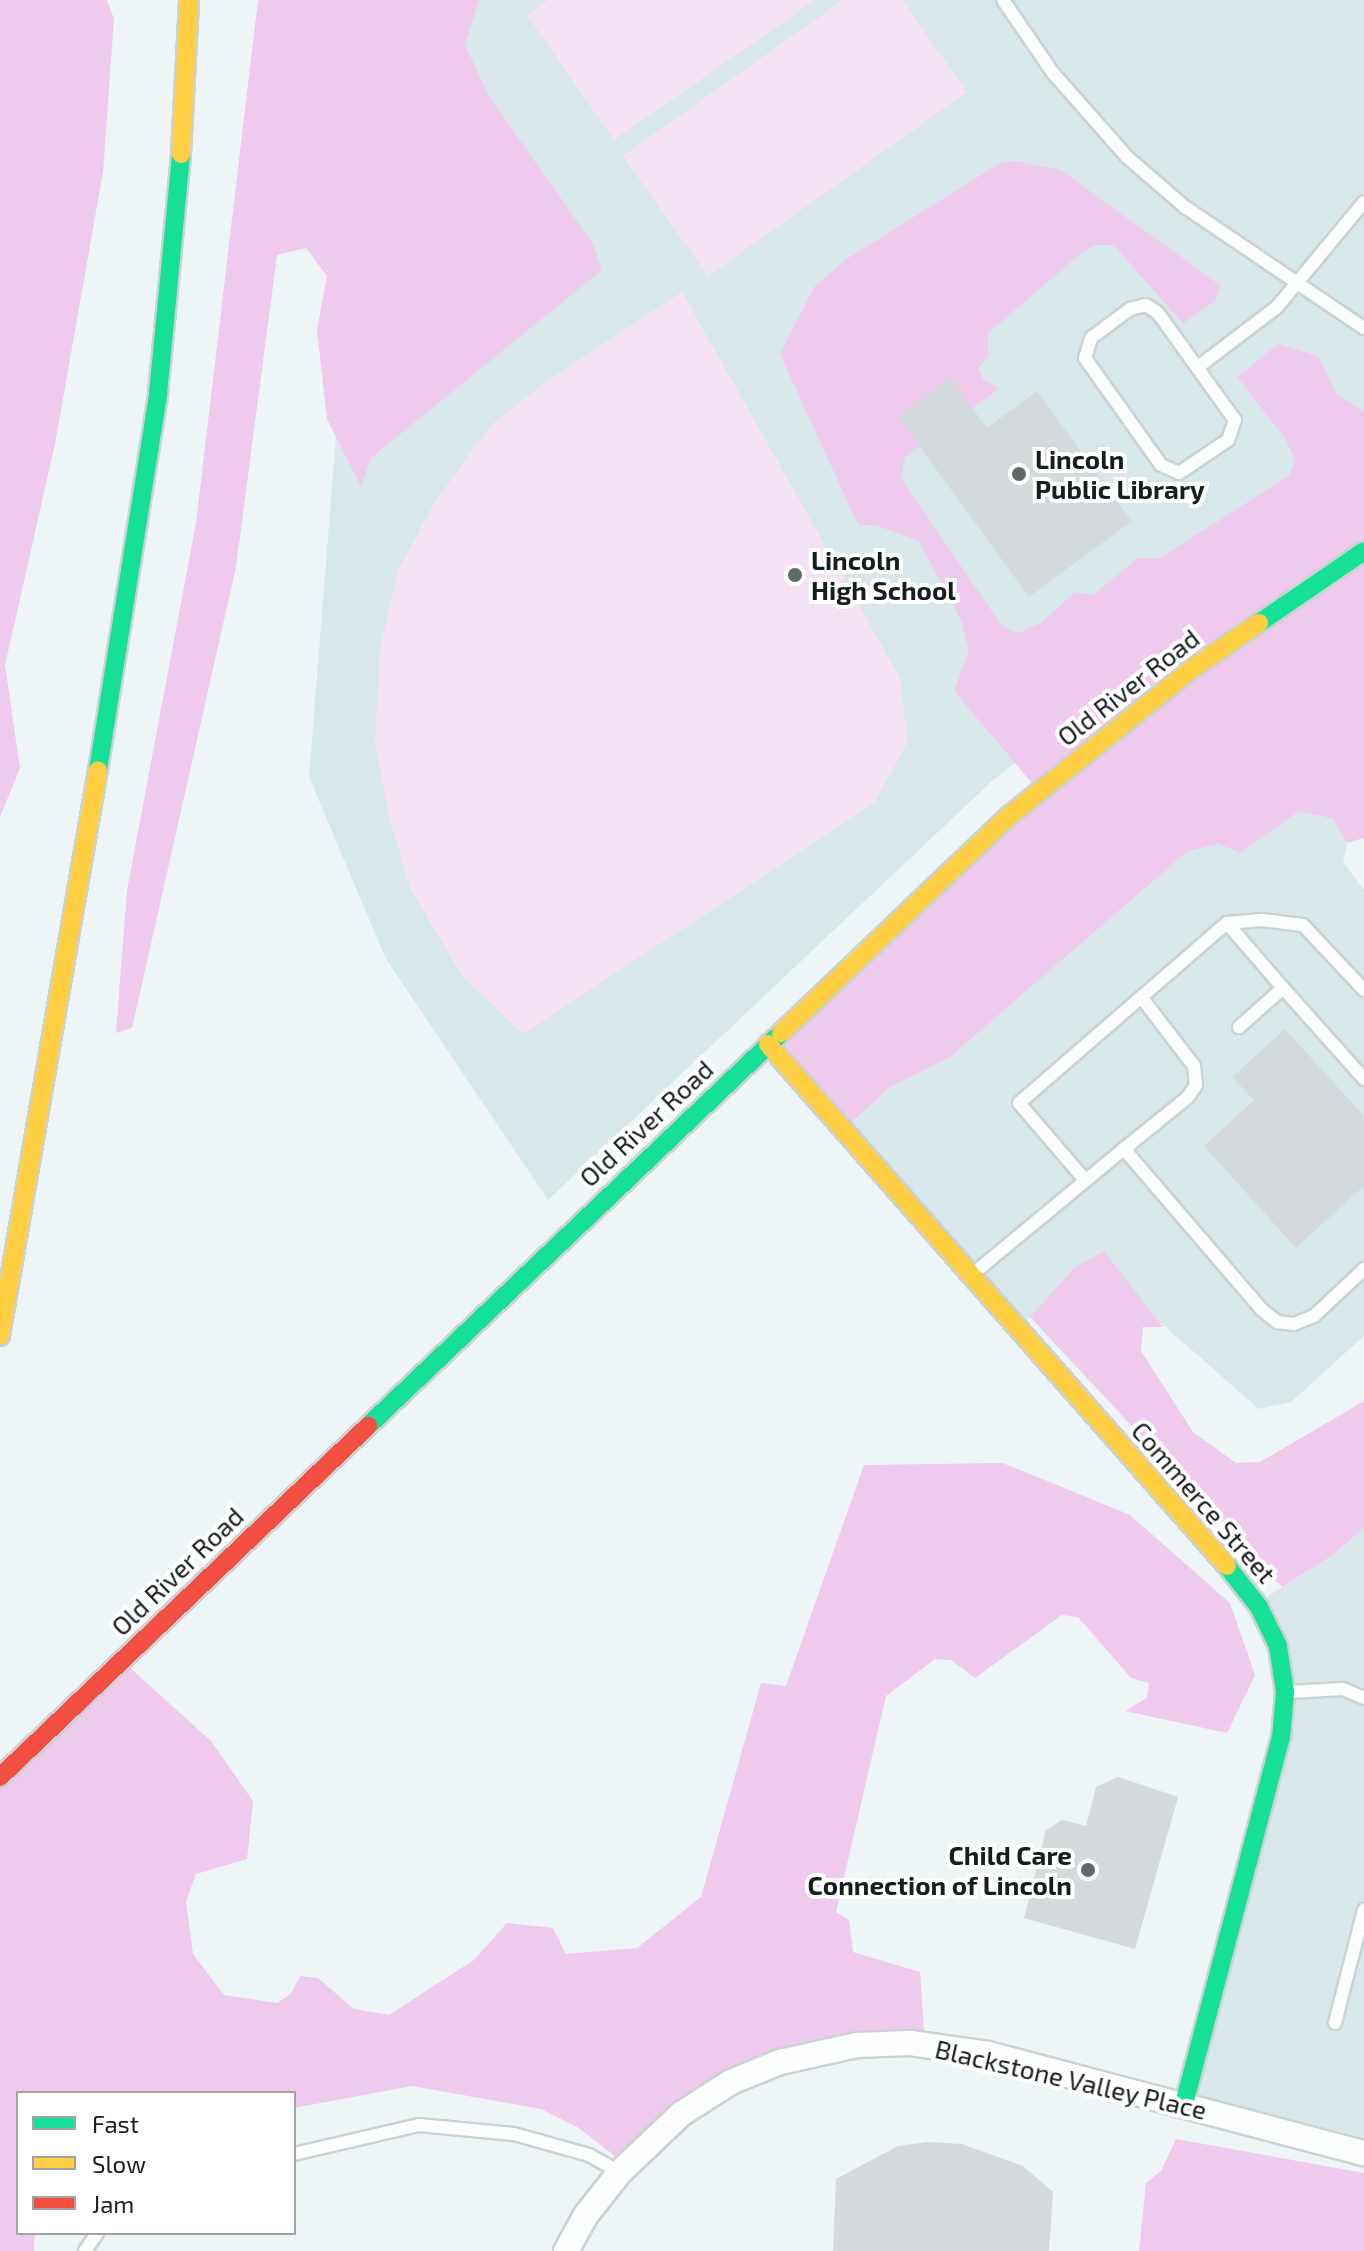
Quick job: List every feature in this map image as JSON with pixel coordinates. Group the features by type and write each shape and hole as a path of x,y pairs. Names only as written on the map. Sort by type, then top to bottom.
{"main road":[{"path":"169,289 189,0"},
{"path":"0,1336 136,541 169,289 202,111"},
{"name":"Old River Road","path":"0,1777 960,861 1055,777 1193,668 1364,551"},
{"name":"Commerce Street","path":"768,1044 1250,1594 1278,1646 1285,1692 1275,1767 1184,2104"}],"street":[{"name":"Blackstone Valley Place","path":"566,2251 586,2215 620,2172 681,2114 731,2082 805,2054 857,2045 910,2043 959,2049 1184,2104 1364,2153"}],"lane":[{"path":"1003,0 1053,73 1127,157 1185,207 1364,328"},
{"path":"1198,367 1266,317 1364,202"},
{"path":"1146,305 1158,313 1198,367 1232,414 1235,427 1228,440 1187,471 1172,472 1161,465 1088,365 1085,351 1091,338 1130,309 1146,305"},
{"path":"1085,1180 1019,1103 1227,923 1262,920 1303,925 1364,990"},
{"path":"1227,923 1364,1079"},
{"path":"1239,1027 1283,988"},
{"path":"972,1275 1188,1097 1196,1085 1194,1066 1141,997"},
{"path":"1124,1149 1261,1309 1277,1322 1294,1324 1314,1316 1364,1269"},
{"path":"1285,1692 1343,1689 1364,1698"},
{"path":"1335,2023 1364,1910"},
{"path":"296,2154 419,2125 514,2134 589,2155 620,2172"}],"shaded area":[{"path":"0,0 107,0 114,19 103,172 55,444 5,665 20,768 0,817"},
{"path":"258,0 479,0 465,45 490,98 592,242 602,270 371,458 361,487 327,419 317,330 327,276 306,248 277,255 236,567 132,1028 116,1033 127,890 196,523"},
{"name":"Lincoln High School","path":"453,0 1364,0 1364,511 1100,693 990,783 548,1200 386,959 309,777 341,373"},
{"path":"548,0 815,0 614,140 527,15"},
{"path":"843,0 902,0 967,92 708,276 623,156"},
{"path":"1016,161 1061,170 1221,286 1216,300 1183,324 1114,245 1096,245 1083,252 988,333 988,357 978,368 982,378 999,389 905,457 901,478 1002,626 1018,633 1041,623 1075,592 1093,595 1138,558 1160,558 1290,475 1295,460 1285,438 1237,377 1279,344 1318,356 1336,393 1364,412 1364,838 1347,843 1333,819 1300,811 1240,853 1218,844 1187,852 949,1058 890,1087 847,1127 781,1039 1043,796 954,691 969,650 961,620 919,541 875,525 858,525 780,354 814,287 845,260 1000,163"},
{"path":"682,292 901,680 907,743 874,803 523,1034 463,977 410,888 389,816 375,742 380,648 398,571 435,502 491,425 542,385"},
{"path":"1300,811 1333,819 1347,843 1343,862 1364,890 1364,1336 1291,1402 1259,1409 1161,1323 1049,1298 1023,1324 847,1127 890,1087 949,1058 1187,852 1218,844 1240,853"},
{"path":"1104,1251 1163,1327 1143,1327 1141,1351 1193,1432 1236,1463 1260,1462 1364,1401 1364,1528 1333,1555 1282,1587 1030,1317 1075,1267"},
{"path":"1003,1463 1130,1515 1230,1603 1255,1675 1227,1733 1125,1711 1147,1698 1149,1683 1131,1678 1078,1617 1062,1615 975,1678 951,1660 935,1659 886,1696 836,1912 849,1920 853,1952 920,1972 925,2046 800,2062 714,2105 634,2171 579,2128 541,2109 412,2086 296,2108 296,2091 16,2091 16,2235 35,2235 34,2251 0,2251 0,1784 128,1666 211,1741 253,1801 247,1859 196,1874 186,1901 193,1954 224,1995 277,2003 291,1994 300,1976 318,1978 354,2009 389,2015 474,1960 507,1923 553,1928 566,1954 637,1948 701,1897 761,1683 786,1686 864,1465"},
{"path":"1364,1528 1364,2150 1191,2107 1295,1695 1257,1603 1333,1555"},
{"path":"1176,2139 1364,2173 1364,2251 1139,2251 1146,2183 1161,2171"}],"building":[{"name":"Lincoln Public Library","path":"950,377 987,428 1037,391 1132,521 1029,597 898,417"},
{"path":"1285,1029 1364,1116 1364,1186 1296,1248 1204,1146 1254,1100 1232,1077"},
{"path":"1118,1777 1178,1797 1135,1949 1024,1918 1046,1830 1062,1820 1086,1826 1096,1787"},
{"path":"928,2142 962,2144 1023,2166 1053,2192 1049,2251 833,2251 836,2179 898,2146"}],"traffic: fast":[{"path":"98,770 158,394 181,154"},
{"path":"1259,623 1364,551"},
{"path":"368,1426 781,1033"},
{"path":"1184,2104 1281,1738 1285,1692 1278,1646 1259,1607 1227,1566"}],"traffic: slow":[{"path":"181,154 189,0"},
{"path":"781,1033 1009,816 1193,668 1259,623"},
{"path":"0,1336 98,770"},
{"path":"768,1044 1227,1566"}],"traffic: jam":[{"path":"0,1777 368,1426"}],"place":[{"name":"Lincoln Public Library","path":"1019,474"},
{"name":"Lincoln High School","path":"795,575"},
{"name":"Child Care Connection of Lincoln","path":"1088,1870"}]}
